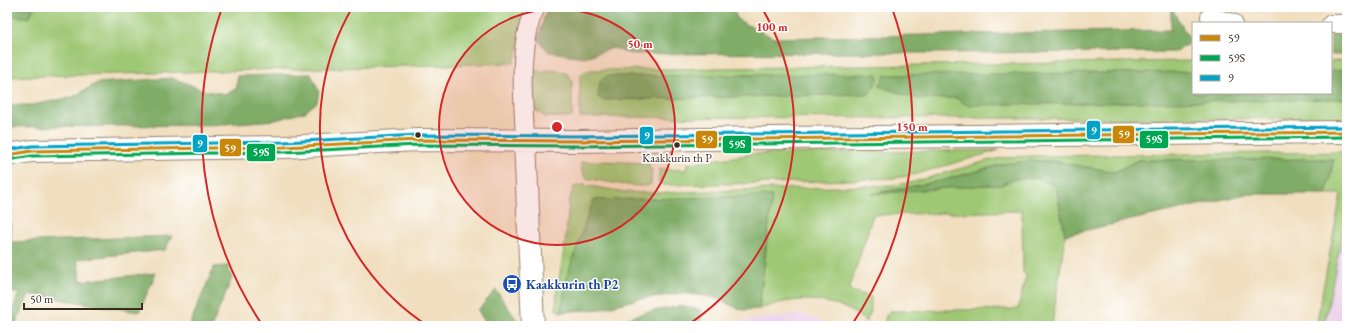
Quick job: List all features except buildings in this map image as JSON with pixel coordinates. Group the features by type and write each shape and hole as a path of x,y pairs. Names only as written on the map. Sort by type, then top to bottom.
{"main road":[{"path":"7,155 32,151 284,147 418,140 525,141 1347,132"},
{"path":"525,141 533,326"}],"street":[{"path":"525,141 523,67 527,33 531,17 536,7"},
{"path":"1210,17 1229,22"},
{"path":"1332,24 1347,24"}],"shaded area":[{"path":"1347,166 1347,326 1316,326"},
{"path":"801,314 835,326 702,326 702,325"}],"green space":[{"path":"7,7 34,7 29,18 7,14"},
{"path":"34,7 531,7 514,63 7,77 7,14 29,18"},
{"path":"547,7 732,7 738,20 774,38 1171,30 1171,7 1191,42 1175,52 631,54 613,48 585,57 549,52 538,40"},
{"path":"1247,7 1347,7 1347,9 1249,10"},
{"path":"1332,28 1347,28 1347,56 1332,55"},
{"path":"1332,36 1347,36 1347,54 1332,53"},
{"path":"1192,61 1192,94 1332,94 1332,61 1347,61 1347,119 580,117 580,78 584,72 591,70"},
{"path":"556,70 562,71 570,76 572,81 572,117 545,117 531,106 530,73 535,71"},
{"path":"1332,70 1347,71 1347,99 967,105 956,98 918,99 879,86 885,75 1192,72 1192,94 1332,94"},
{"path":"311,74 319,91 317,102 305,112 275,120 211,125 7,127 7,105 32,105 73,97 97,83 172,78 206,91 226,94 237,88 237,76"},
{"path":"877,74 878,79 869,94 603,100 598,97 600,81 607,76"},
{"path":"999,150 913,175 895,178 773,183 663,185 659,183 659,170 661,169 686,170 687,164 752,154"},
{"path":"1347,152 1347,211 1324,326 1316,326 1341,194 1326,194 1334,159 1138,160 1115,172 1052,161 1027,161 1004,164 940,181 878,193 1001,185 1014,179 1037,178 1056,186 1065,235 1052,326 884,326 886,315 890,311 1018,309 1026,276 1025,273 1023,273 1022,211 873,215 849,290 871,297 871,311 866,322 859,316 841,306 821,301 790,301 759,309 772,197 568,273 561,312 556,310 557,289 565,245 569,201 574,187 583,185 625,192 655,193 895,185 914,182 986,161 1002,158 1030,156"},
{"path":"1334,159 1326,194 1246,194 1065,235 1056,186 1037,178 1014,179 1001,185 872,194 940,181 1004,164 1027,161 1052,161 1115,172 1138,160"},
{"path":"602,161 649,163 649,169 652,169 651,184 639,186 586,178 582,172 581,162"},
{"path":"772,196 759,309 742,310 712,297 684,293 638,299 601,309 561,312 568,273 593,200"},
{"path":"11,220 11,242 172,236 165,250 77,259 81,281 156,273 139,312 29,294 15,326 7,326 19,293 8,292 7,288 7,221"},
{"path":"228,266 232,278 212,326 189,326 214,267"},
{"path":"496,290 521,326 487,326 478,310"},
{"path":"682,306 701,310 702,326 561,326 561,323 610,324 647,312"}],"transit line":[{"name":"9","path":"7,150 32,146 284,142 418,135 577,136 1347,127"},
{"name":"59","path":"7,155 32,151 284,147 418,140 577,141 1347,132"},
{"name":"59S","path":"8,160 32,156 284,152 418,145 577,146 1347,137"}],"place":[{"name":"Kaakkurin th P","path":"677,145"},
{"name":"Kaakkurin th P2","path":"512,284"}]}
